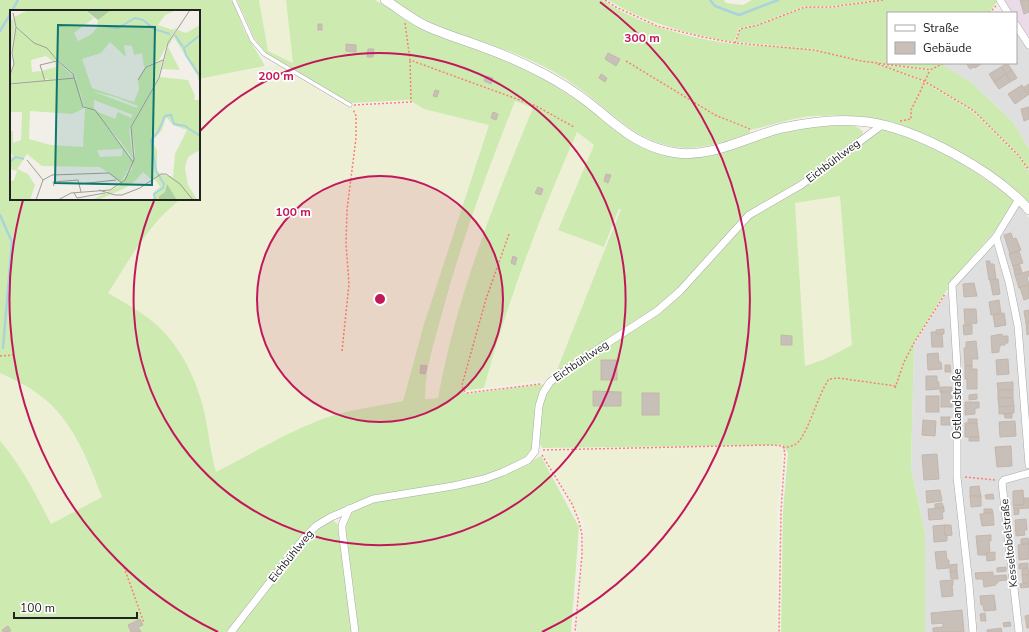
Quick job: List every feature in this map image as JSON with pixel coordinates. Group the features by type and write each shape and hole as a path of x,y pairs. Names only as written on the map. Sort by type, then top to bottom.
{"street":[{"path":"385,0 423,24 487,48 545,74 588,103 634,139 664,150 680,154 704,152 781,128 828,121 867,122 882,125 931,142 996,180 1019,199 1029,210"},
{"path":"1000,0 1007,12"},
{"path":"1017,27 1029,45"},
{"name":"Eichbühlweg","path":"232,632 305,537 316,526 331,517 373,499 453,486 484,479 528,460 535,451 539,406 550,382 657,311 680,291 749,215 801,185 882,125"},
{"path":"952,285 996,237 1019,199"},
{"path":"996,237 1009,282 1018,326 1029,465"},
{"name":"Ostlandstraße","path":"952,285 957,362 957,477 959,509 969,584 973,632"},
{"path":"1004,480 1029,473"},
{"name":"Kesseltobelstraße","path":"1004,480 1002,483 1019,632"},
{"path":"349,509 342,525 342,530 354,632"}],"lane":[{"path":"234,0 252,40 264,54 350,105"}],"path":[{"path":"605,0 616,7 657,26 703,37 735,43 814,50 861,61 930,70 942,64"},
{"path":"735,43 740,29 758,25 805,7 831,7 884,0"},
{"path":"342,351 349,284 346,244 347,210 356,138 356,116 350,105 412,102 410,60 403,11"},
{"path":"410,60 536,106 574,127"},
{"path":"626,61 715,115 762,134"},
{"path":"875,63 924,81 974,111 1019,156 1029,170"},
{"path":"898,121 911,119 911,110 930,70"},
{"path":"509,234 476,332 462,385 463,390 467,393 550,382"},
{"path":"783,448 796,444 803,436 824,386 829,380 838,378 896,387 904,362 914,343 940,301 952,285"},
{"path":"0,356 13,355"},
{"path":"535,451 772,445 783,446 785,453 781,511 779,632"},
{"path":"535,451 542,455 572,504 579,521 582,536 582,555 575,632"},
{"path":"957,477 1004,480"},
{"path":"124,567 144,624"}],"shaded area":[{"path":"1000,0 1029,0 1029,45 1017,27 1017,12 1007,12"},
{"path":"1017,32 1029,50 1029,149 1013,122 972,83 943,65 1017,64"},
{"path":"1015,201 1029,218 1029,632 925,632 925,533 911,468 914,345 941,301 949,291 948,284 992,236"}],"green space":[{"path":"0,0 232,0 245,32 265,66 200,79 200,10 10,10 10,200 180,200 159,219 149,231 108,293 134,308 159,327 168,336 182,357 194,379 202,403 216,472 285,436 328,417 403,401 424,324 489,125 424,109 409,100 351,103 266,53 254,38 237,0 259,0 268,51 293,63 286,0 375,0 397,13 524,68 584,105 635,144 665,155 690,158 705,156 778,133 804,128 831,125 855,126 863,132 861,137 792,186 747,214 679,287 656,309 555,375 621,209 619,209 604,247 558,230 594,145 577,132 550,195 514,290 484,388 462,391 467,394 546,384 532,448 525,458 483,477 453,484 377,496 320,521 226,632 0,632 0,441 22,471 51,524 102,497 84,454 69,427 50,404 19,382 0,373","holes":["515,101 533,108 504,179 466,287 455,324 438,398 425,399 425,388 431,354 450,283 485,179"]},
{"path":"259,0 286,0 294,63 268,51"},
{"path":"393,0 603,0 632,17 649,24 701,39 755,46 804,49 827,53 814,49 736,42 740,29 758,25 806,7 831,8 883,0 996,0 997,2 989,12 887,12 887,64 944,64 972,83 1013,122 1029,149 1029,169 1019,155 974,111 924,81 878,64 930,71 932,70 875,63 924,82 973,112 1018,156 1029,171 1029,204 1006,182 953,150 912,130 870,118 857,116 807,117 750,130 750,133 707,146 685,148 662,144 646,138 632,130 580,89 554,72 531,60 486,43 455,34 424,19"},
{"path":"608,0 724,0 726,3 743,5 752,0 878,0 832,6 805,6 758,24 739,28 734,42 685,32 653,22"},
{"path":"277,65 347,107 413,103 424,109 489,125 424,324 403,401 328,417 216,472 205,414 193,378 177,348 158,327 131,307 108,293 143,240 170,207 180,200 200,200 200,79"},
{"path":"515,101 533,108 500,189 465,293 444,364 438,398 424,399 432,349 461,250 495,152"},
{"path":"881,128 917,141 951,158 984,178 1015,201 1003,222 948,284 948,289 914,343 911,468 925,533 925,632 781,632 783,511 788,453 783,445 542,448 539,440 541,406 551,385 567,371 658,314 750,218","holes":["840,196 852,345 825,359 805,366 795,203"]},
{"path":"577,132 594,145 558,230 606,247 555,375 548,380 484,388 505,317 527,254 546,202"},
{"path":"840,196 852,345 825,359 805,366 795,203"},
{"path":"0,373 38,394 64,419 81,448 102,497 51,524 25,476 0,441"},
{"path":"781,447 783,452 777,511 777,632 577,632 585,525 544,455 545,453 551,451"},
{"path":"541,456 579,527 571,632 357,632 345,527 351,511 367,503 512,471"},
{"path":"332,520 339,525 352,632 236,632 275,579 315,530"}],"building":[{"path":"1020,0 1029,0 1029,12 1024,14"},
{"path":"318,24 322,24 322,30 318,30"},
{"path":"346,44 356,45 356,52 346,51"},
{"path":"368,49 374,49 373,57 367,57"},
{"path":"608,53 620,59 616,66 605,59"},
{"path":"967,64 981,64 975,68 970,69"},
{"path":"1008,64 1012,70 1006,74 1001,67"},
{"path":"1001,67 1006,74 994,82 989,74"},
{"path":"1012,70 1017,78 1010,82 1006,74"},
{"path":"601,74 607,78 605,82 599,78"},
{"path":"1006,74 1010,82 999,89 994,82"},
{"path":"486,76 493,78 491,84 484,81"},
{"path":"1029,84 1029,94 1028,95 1023,88"},
{"path":"1022,85 1028,95 1015,104 1008,94"},
{"path":"435,90 439,91 437,97 433,96"},
{"path":"1029,107 1029,119 1024,121 1021,109"},
{"path":"493,112 498,114 496,120 491,118"},
{"path":"606,174 611,175 608,183 604,181"},
{"path":"538,187 543,189 541,195 535,193"},
{"path":"1011,233 1013,239 1016,238 1021,250 1010,254 1004,235"},
{"path":"1019,251 1023,263 1013,266 1009,254"},
{"path":"513,256 517,258 515,265 511,263"},
{"path":"986,261 990,261 990,264 994,264 996,279 989,280"},
{"path":"1019,264 1021,268 1014,270 1013,266"},
{"path":"1021,269 1022,273 1015,275 1014,271"},
{"path":"1029,271 1029,276 1027,277 1029,285 1019,288 1015,275"},
{"path":"998,279 1000,294 993,295 990,280"},
{"path":"974,283 977,296 964,297 963,284"},
{"path":"1029,285 1029,298 1024,300 1020,287"},
{"path":"999,300 1001,313 991,315 989,302"},
{"path":"964,309 976,309 977,323 965,325"},
{"path":"1029,310 1029,323 1026,323 1024,311"},
{"path":"1004,313 1006,325 995,327 993,315"},
{"path":"1026,323 1029,323 1029,334 1027,335"},
{"path":"963,325 972,325 972,334 964,335"},
{"path":"944,329 944,334 936,334 936,330"},
{"path":"931,332 942,334 943,347 932,347"},
{"path":"1002,334 1002,336 1008,336 1008,343 1005,343 1005,345 1000,345 999,352 992,353 991,336"},
{"path":"781,335 792,336 792,345 781,345"},
{"path":"976,341 978,359 972,359 972,366 965,366 964,348 966,348 966,342"},
{"path":"938,353 939,362 941,362 942,369 928,370 927,354"},
{"path":"1008,359 1009,374 997,375 996,360"},
{"path":"601,360 617,360 617,380 601,380"},
{"path":"421,365 427,366 425,374 420,373"},
{"path":"945,365 950,365 951,372 945,372"},
{"path":"965,366 972,366 972,369 977,369 977,389 967,389"},
{"path":"926,376 937,376 939,389 926,390"},
{"path":"1013,382 1013,390 998,390 997,383"},
{"path":"940,387 952,387 952,392 940,392"},
{"path":"998,390 1013,390 1013,398 998,398"},
{"path":"593,391 621,392 621,406 593,406"},
{"path":"941,392 952,392 952,407 941,407"},
{"path":"642,393 659,393 659,415 642,415"},
{"path":"977,394 977,399 969,400 969,395"},
{"path":"926,396 939,396 939,412 926,412"},
{"path":"998,398 1013,398 1014,406 999,407"},
{"path":"965,402 979,402 979,408 975,408 975,414 965,415"},
{"path":"1014,406 1014,413 999,414 999,407"},
{"path":"1012,413 1012,418 1005,418 1004,414"},
{"path":"941,417 950,417 950,425 941,425"},
{"path":"968,419 977,419 977,423 968,423"},
{"path":"923,420 936,421 935,436 922,435"},
{"path":"1015,421 1016,436 1000,437 999,422"},
{"path":"965,423 977,423 979,437 965,437"},
{"path":"969,437 979,437 979,441 969,441"},
{"path":"1011,446 1012,466 997,467 995,447"},
{"path":"937,454 939,479 924,480 922,455"},
{"path":"979,486 981,496 970,496 970,487"},
{"path":"940,490 942,501 927,503 926,491"},
{"path":"1023,490 1024,505 1013,505 1013,491"},
{"path":"993,494 994,499 986,499 985,495"},
{"path":"970,496 981,496 981,506 971,507"},
{"path":"1024,498 1029,498 1029,508 1014,509 1013,505 1024,505"},
{"path":"942,503 944,508 935,508 935,504"},
{"path":"944,508 944,512 942,512 943,519 929,520 928,509"},
{"path":"984,509 992,509 993,513 984,513"},
{"path":"1014,509 1019,509 1019,514 1014,515"},
{"path":"993,513 994,525 982,526 980,514"},
{"path":"1026,519 1027,530 1024,530 1025,535 1016,536 1015,520"},
{"path":"944,525 951,525 952,535 945,536"},
{"path":"944,525 947,541 934,542 933,526"},
{"path":"991,535 991,541 989,541 990,553 986,553 986,555 978,555 976,536"},
{"path":"1028,538 1029,544 1021,544 1021,539"},
{"path":"1029,544 1029,559 1019,560 1018,545"},
{"path":"946,551 947,560 949,560 949,568 937,569 935,552"},
{"path":"995,552 995,560 987,561 986,553"},
{"path":"1028,563 1028,568 1019,569 1019,564"},
{"path":"957,564 957,571 950,572 950,565"},
{"path":"1006,567 1006,571 997,572 997,568"},
{"path":"1028,568 1029,575 1022,575 1022,569"},
{"path":"957,571 958,579 951,579 950,572"},
{"path":"993,572 993,576 1006,575 1007,580 998,581 998,583 995,583 996,585 984,587 983,579 976,579 975,573"},
{"path":"1022,575 1029,575 1029,583 1023,583"},
{"path":"953,580 953,596 942,597 940,581"},
{"path":"1028,583 1029,587 1021,588 1020,584"},
{"path":"994,595 996,610 984,611 983,605 981,605 980,596"},
{"path":"962,610 964,632 933,632 933,628 943,627 943,623 932,624 931,613"},
{"path":"985,613 986,621 981,621 980,614"},
{"path":"1029,615 1029,628 1027,628 1025,616"},
{"path":"140,619 143,625 138,627 141,632 131,632 128,625"},
{"path":"1010,622 1011,626 1004,627 1003,623"},
{"path":"8,626 11,631 3,632 2,630"},
{"path":"1001,628 1002,632 987,632 987,630"}],"waterway":[{"path":"13,10 18,0"},
{"path":"710,0 715,6 739,15 778,0"},
{"path":"0,31 10,15"},
{"path":"0,215 12,242 3,348"}]}
